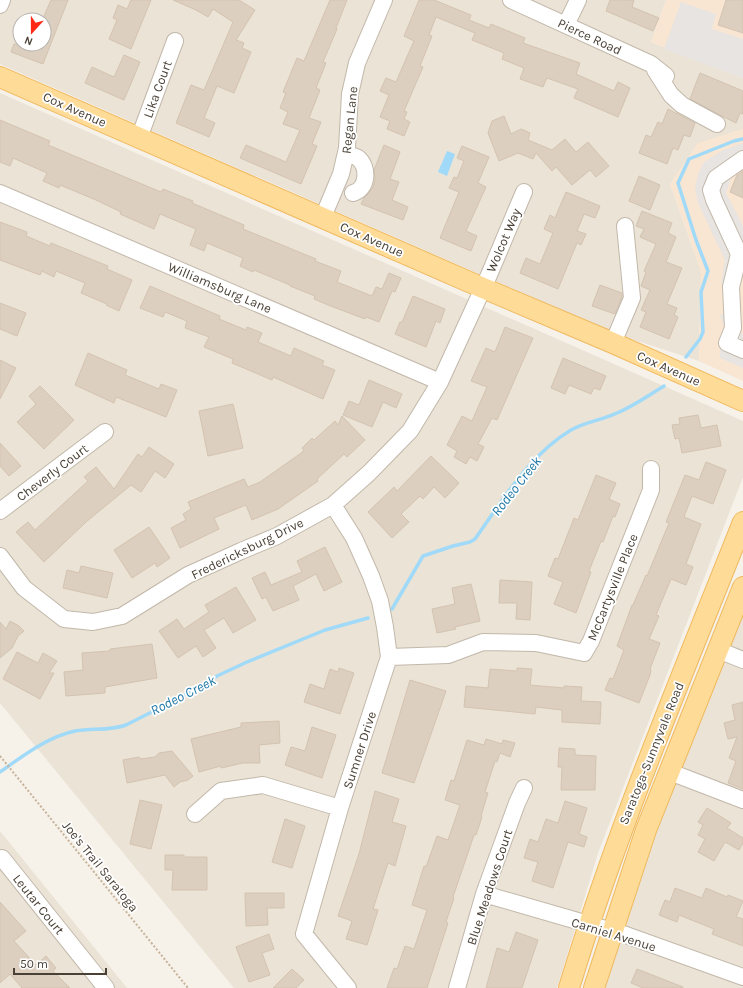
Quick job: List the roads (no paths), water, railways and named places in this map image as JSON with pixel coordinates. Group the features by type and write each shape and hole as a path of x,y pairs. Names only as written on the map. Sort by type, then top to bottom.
{"main road":[{"name":"Cox Avenue","path":"0,77 483,288 614,343 743,401"},
{"name":"Saratoga-Sunnyvale Road","path":"568,988 624,822 743,522"},
{"name":"Saratoga-Sunnyvale Road","path":"594,988 646,830 743,587"}],"street":[{"path":"0,5 2,0"},
{"name":"Regan Lane","path":"322,217 341,174 346,154 350,94 357,63 384,0"},
{"name":"Pierce Road","path":"511,0 651,64 666,76"},
{"path":"566,25 578,0"},
{"name":"Lika Court","path":"139,138 175,41"},
{"path":"651,64 671,95 676,100 682,105 717,124"},
{"path":"346,154 358,158 366,171 363,186 358,192 353,193"},
{"path":"743,159 716,178 711,190 714,200 739,254 731,286 733,328 727,343 743,350"},
{"name":"Williamsburg Lane","path":"0,192 440,382"},
{"name":"Wolcot Way","path":"483,288 524,192"},
{"path":"614,343 632,298 625,226"},
{"name":"Fredericksburg Drive","path":"0,556 24,588 64,619 93,622 122,616 188,575 277,536 332,505 370,473 410,431 440,382 483,288"},
{"name":"Cheverly Court","path":"0,511 104,432"},
{"name":"McCartysville Place","path":"388,657 448,654 483,642 536,643 584,653 591,641 651,490 651,469"},
{"name":"Sumner Drive","path":"332,505 354,538 371,576 380,602 385,627 388,657 340,808 304,934 348,988"},
{"path":"718,650 743,660"},
{"path":"670,772 743,800"},
{"path":"195,814 222,791 263,786 340,808"},
{"name":"Blue Meadows Court","path":"457,988 484,894 517,803 524,788"},
{"name":"Leutar Court","path":"1,859 106,988"},
{"name":"Carniel Avenue","path":"484,894 612,931 743,977"}],"water":[{"path":"447,151 455,154 447,176 438,172"}],"waterway":[{"name":"Rodeo Creek","path":"686,357 700,339 703,332 701,292 708,271 696,240 678,183 689,159 734,141 743,139"},
{"name":"Rodeo Creek","path":"392,609 423,556 470,542 475,539 518,479 542,452 556,440 576,427 623,410 664,386"},
{"name":"Rodeo Creek","path":"0,772 45,742 75,731 114,728 126,725 197,689 217,676 247,662 325,630 368,618"}]}
